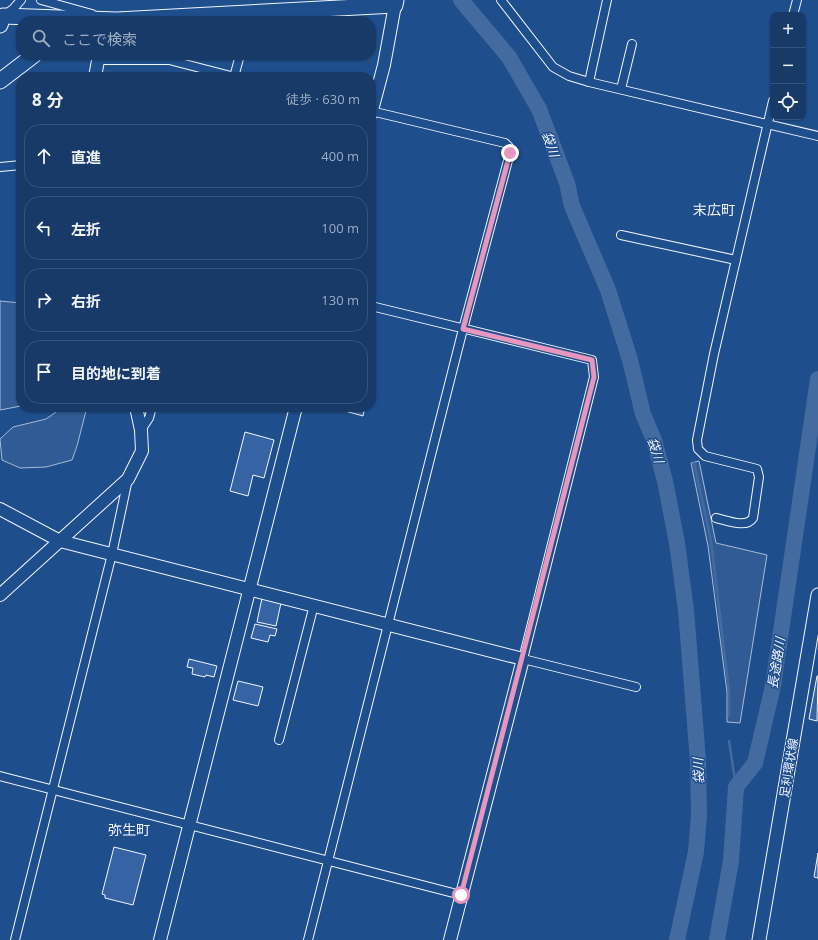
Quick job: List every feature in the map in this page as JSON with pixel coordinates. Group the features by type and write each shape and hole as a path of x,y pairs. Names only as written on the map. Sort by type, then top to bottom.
{"highway":[{"path":"260,16 396,3"},
{"path":"1,18 16,18"},
{"path":"0,81 27,60"}],"main road":[{"name":"足利環状線","path":"759,940 817,602"}],"street":[{"path":"1,18 14,9 21,0"},
{"path":"41,0 99,16"},
{"path":"501,0 553,67 569,76 818,136"},
{"path":"589,82 607,0"},
{"path":"794,12 797,0"},
{"path":"376,94 384,65 396,3"},
{"path":"621,89 632,44"},
{"path":"96,72 99,60"},
{"path":"169,60 215,72"},
{"path":"235,72 239,60"},
{"path":"308,940 463,329 510,153 509,147 505,143 376,113"},
{"path":"716,518 745,524 751,522 753,518 759,477 757,469 705,456 698,449 697,440 714,354 770,114"},
{"path":"0,167 16,165"},
{"path":"621,235 736,260"},
{"path":"376,307 592,360 594,377 450,940"},
{"path":"15,940 112,554 128,479 142,452 141,430 137,412"},
{"path":"141,430 150,412"},
{"path":"160,940 295,412"},
{"path":"0,595 128,479"},
{"path":"0,509 60,541 636,688"},
{"path":"279,740 314,605"},
{"path":"0,776 461,895"}],"shaded area":[{"path":"0,301 16,303 16,407 0,410"},
{"path":"56,412 86,412 72,460 46,467 20,468 2,460 0,439 13,427 46,419"},
{"path":"699,461 716,543 767,555 740,723 727,722 727,692 708,546 691,463"}],"building":[{"path":"348,412 364,412 363,416"},
{"path":"245,432 274,440 264,478 253,475 248,496 230,491"},
{"path":"262,598 281,603 276,626 257,622"},
{"path":"255,624 277,629 275,636 270,635 268,642 251,638"},
{"path":"189,659 217,666 214,677 206,675 205,677 192,674 193,668 187,667"},
{"path":"818,676 817,721 809,719"},
{"path":"238,681 263,687 258,706 233,700"},
{"path":"114,847 146,855 133,905 105,898 105,895 102,894"},
{"path":"818,853 818,878 814,877"}],"waterway":[{"name":"袋川","path":"461,0 509,57 539,109 567,183 572,206 608,290 630,360 643,414 654,440 665,481 677,543 686,610 698,761 699,815 696,852 677,940"},
{"name":"長途路川","path":"717,940 731,861 736,787 755,763 773,686 818,379"},
{"path":"694,463 711,541 729,692 729,716"},
{"path":"729,741 736,787"}],"district":[{"name":"末広町","path":"714,210"},
{"name":"弥生町","path":"129,830"}],"route":[{"path":"461,895 523,659 594,377 592,360 463,329 510,153"}]}
